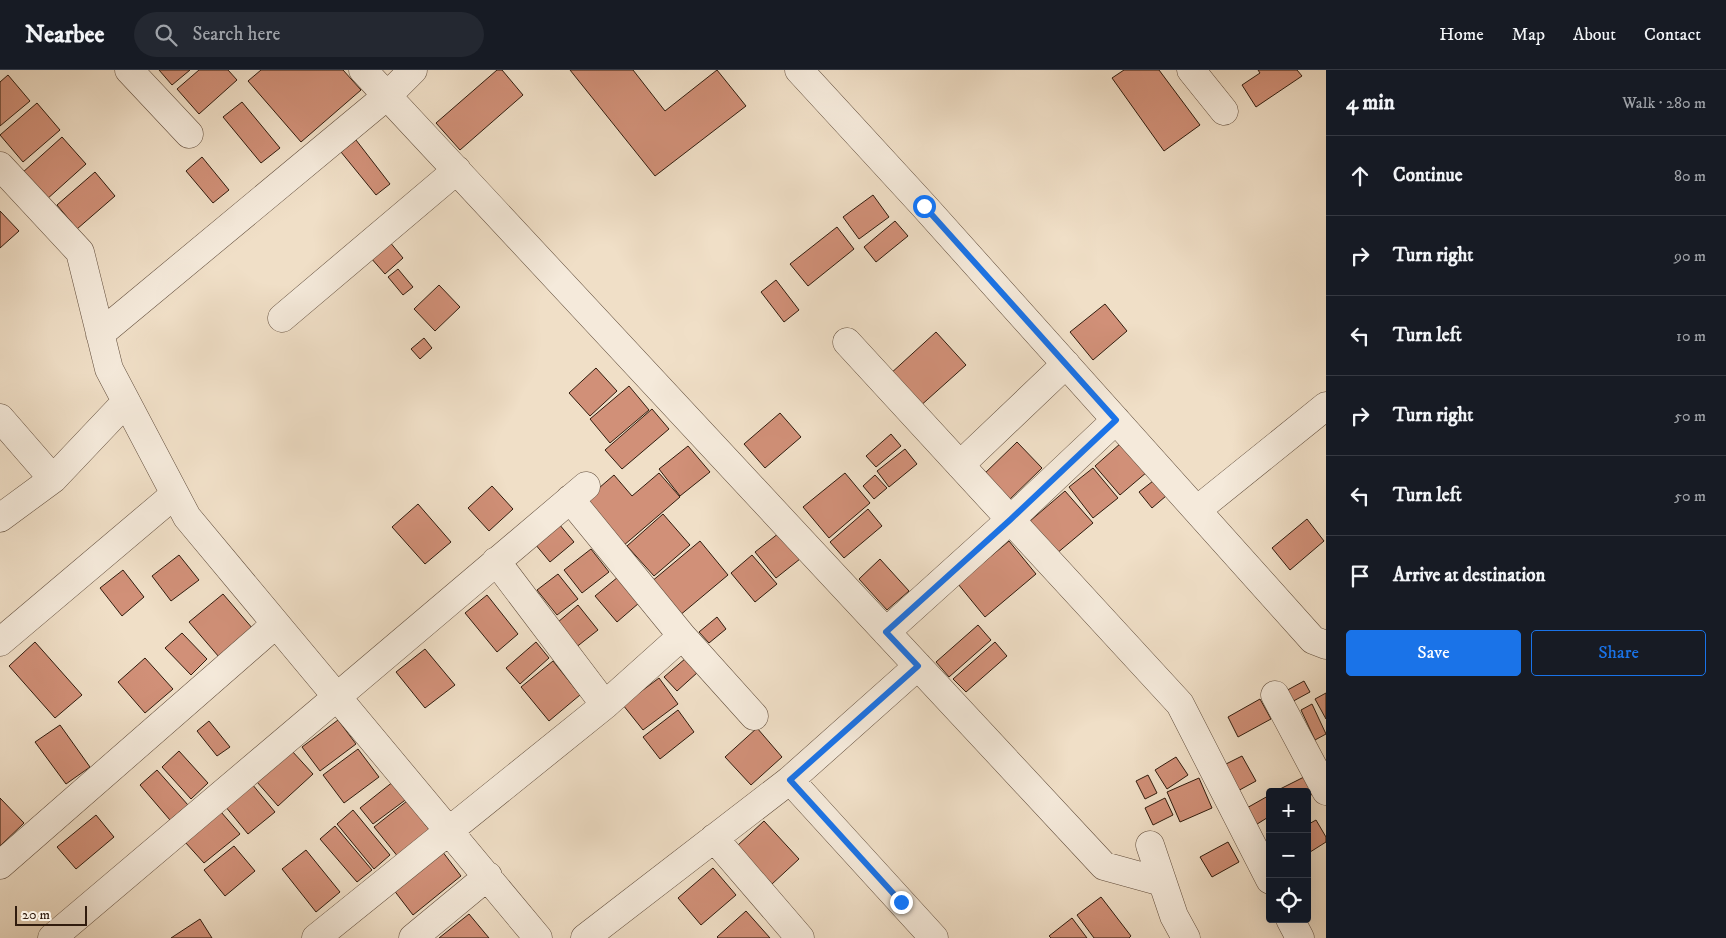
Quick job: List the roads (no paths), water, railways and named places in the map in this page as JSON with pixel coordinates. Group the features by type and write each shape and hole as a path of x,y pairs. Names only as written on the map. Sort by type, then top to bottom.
{"street":[{"path":"129,70 189,134"},
{"path":"363,70 1104,866 1162,882"},
{"path":"100,334 388,95 413,70"},
{"path":"799,70 1313,640 1326,645"},
{"path":"1191,70 1224,111"},
{"path":"0,166 80,252 109,369 186,517 538,938"},
{"path":"282,318 457,170"},
{"path":"847,342 1180,704 1269,878"},
{"path":"960,465 1066,364"},
{"path":"0,518 53,479 126,403"},
{"path":"1197,510 1326,406"},
{"path":"0,418 53,479"},
{"path":"886,632 1010,520 1116,420"},
{"path":"52,938 578,493 682,636 754,716"},
{"path":"0,642 174,495"},
{"path":"496,561 605,705"},
{"path":"0,865 276,624"},
{"path":"316,938 605,705 682,636"},
{"path":"584,938 790,780 918,666"},
{"path":"1276,695 1326,791"},
{"path":"790,780 934,938"},
{"path":"714,838 800,938"},
{"path":"1150,845 1174,916 1186,938"},
{"path":"413,938 488,876"},
{"path":"1292,923 1300,938"}]}
